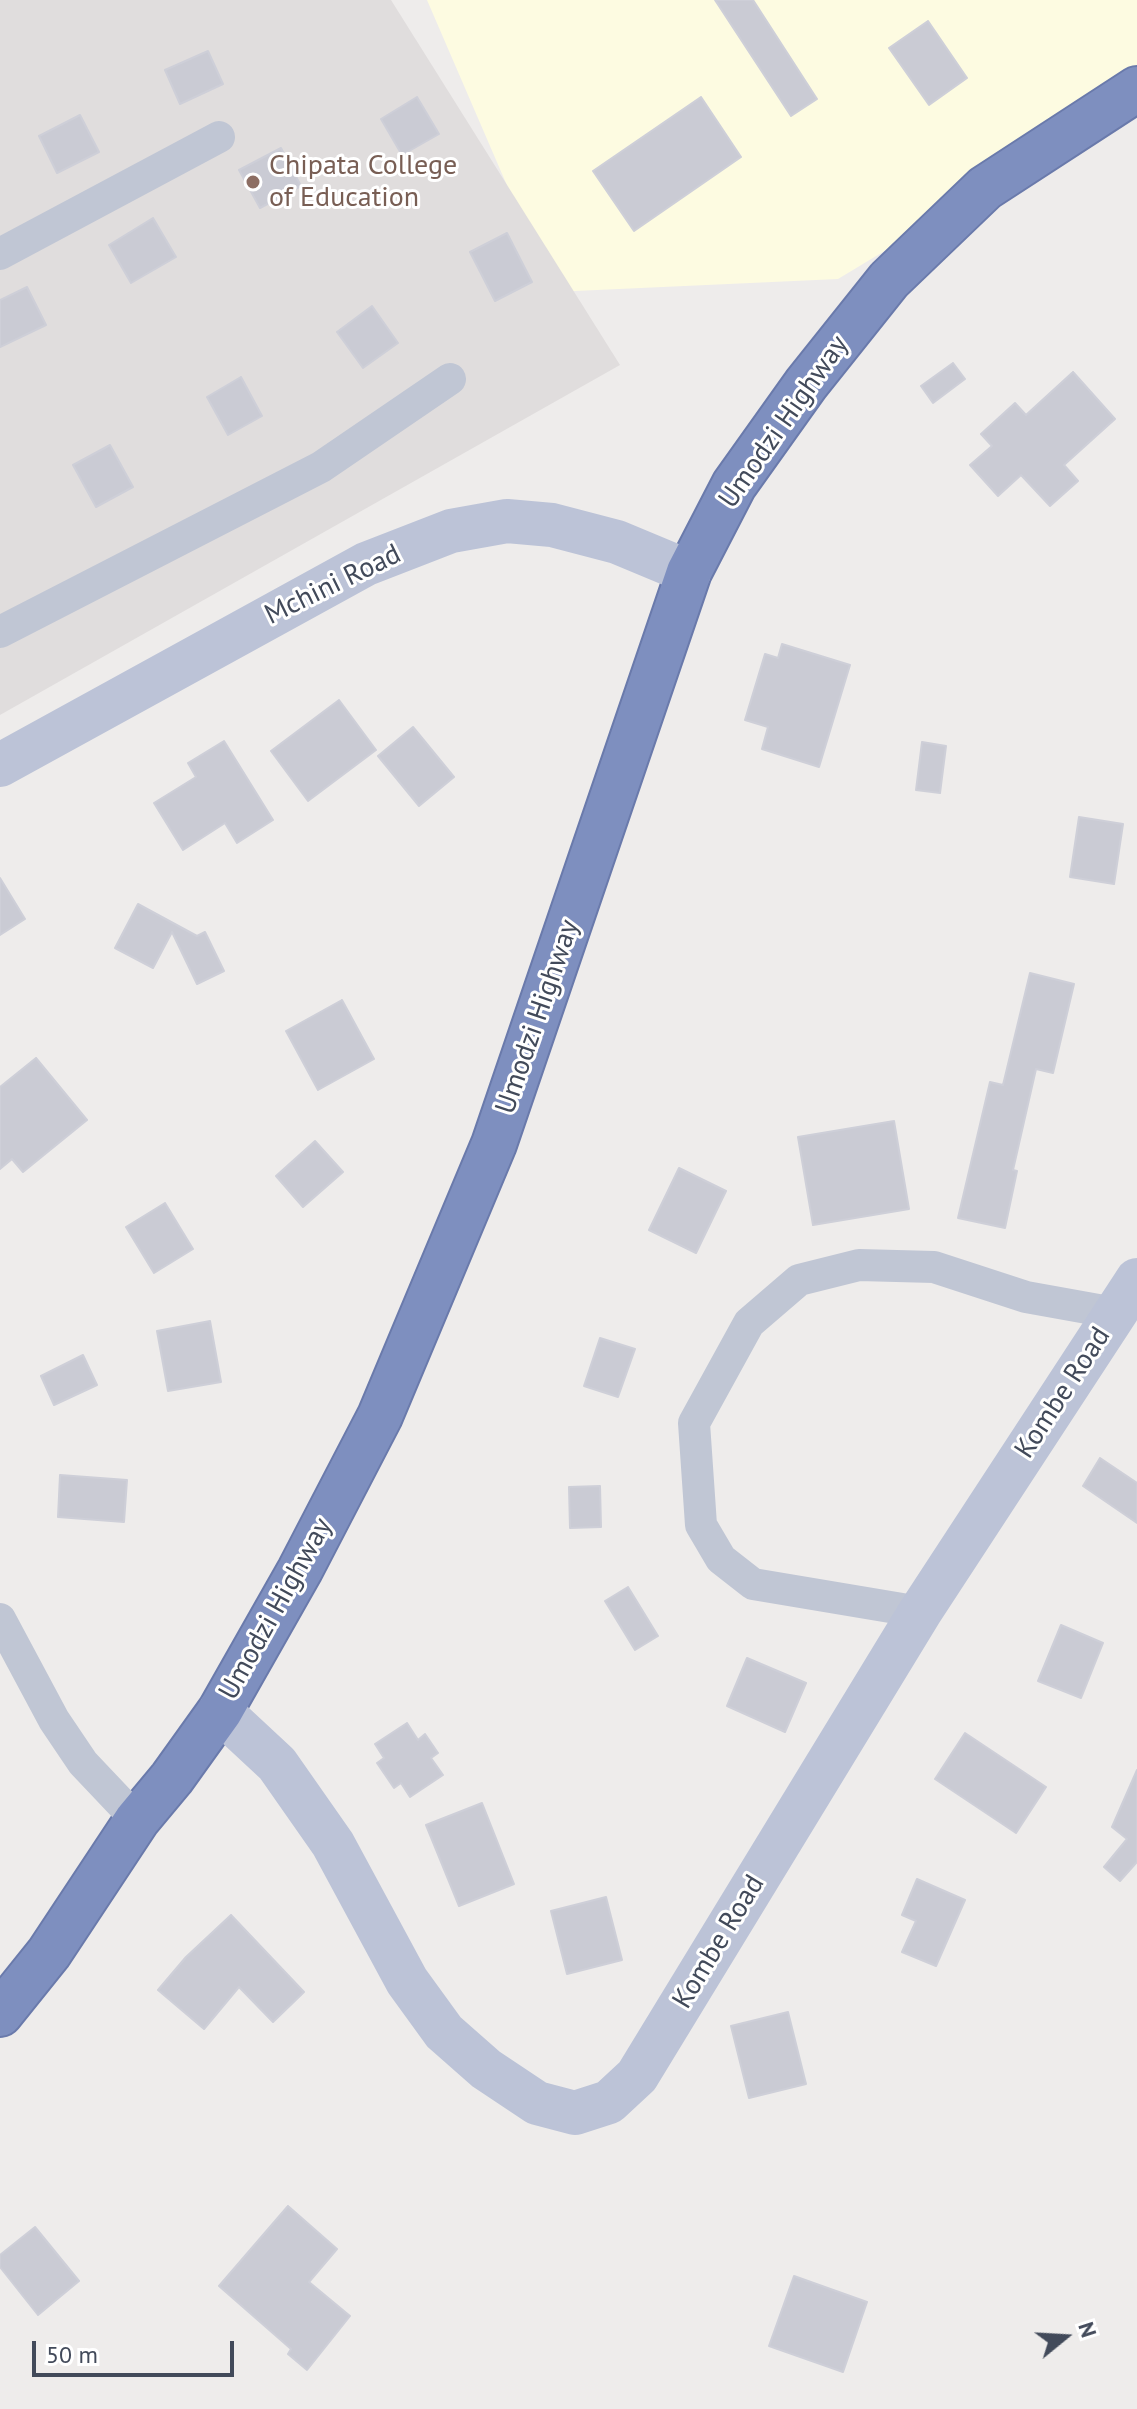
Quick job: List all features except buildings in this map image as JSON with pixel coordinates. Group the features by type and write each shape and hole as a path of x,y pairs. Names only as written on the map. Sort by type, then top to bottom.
{"highway":[{"name":"Umodzi Highway","path":"0,2014 49,1953 137,1820 220,1711 300,1570 380,1416 494,1144 689,572 734,485 806,384 889,280 985,188 1137,89"}],"street":[{"path":"0,254 219,137"},
{"path":"0,632 321,467 450,379"},
{"name":"Mchini Road","path":"0,765 366,564 451,531 507,521 552,525 617,542 689,572"},
{"path":"920,1612 753,1584 721,1559 701,1525 694,1423 749,1323 799,1280 859,1265 934,1267 1026,1297 1126,1297"},
{"name":"Kombe Road","path":"220,1711 277,1764 333,1844 407,1981 444,2032 486,2069 537,2103 575,2113 609,2102 637,2076 920,1612 1126,1297"},
{"path":"0,1619 68,1742 83,1763 137,1820"}],"shaded area":[{"name":"Chipata College of Education","path":"0,0 391,0 620,365 0,715"},
{"path":"427,0 1137,0 1137,103 1132,102 838,279 553,292"}],"place":[{"name":"Chipata College of Education","path":"253,182"}]}
